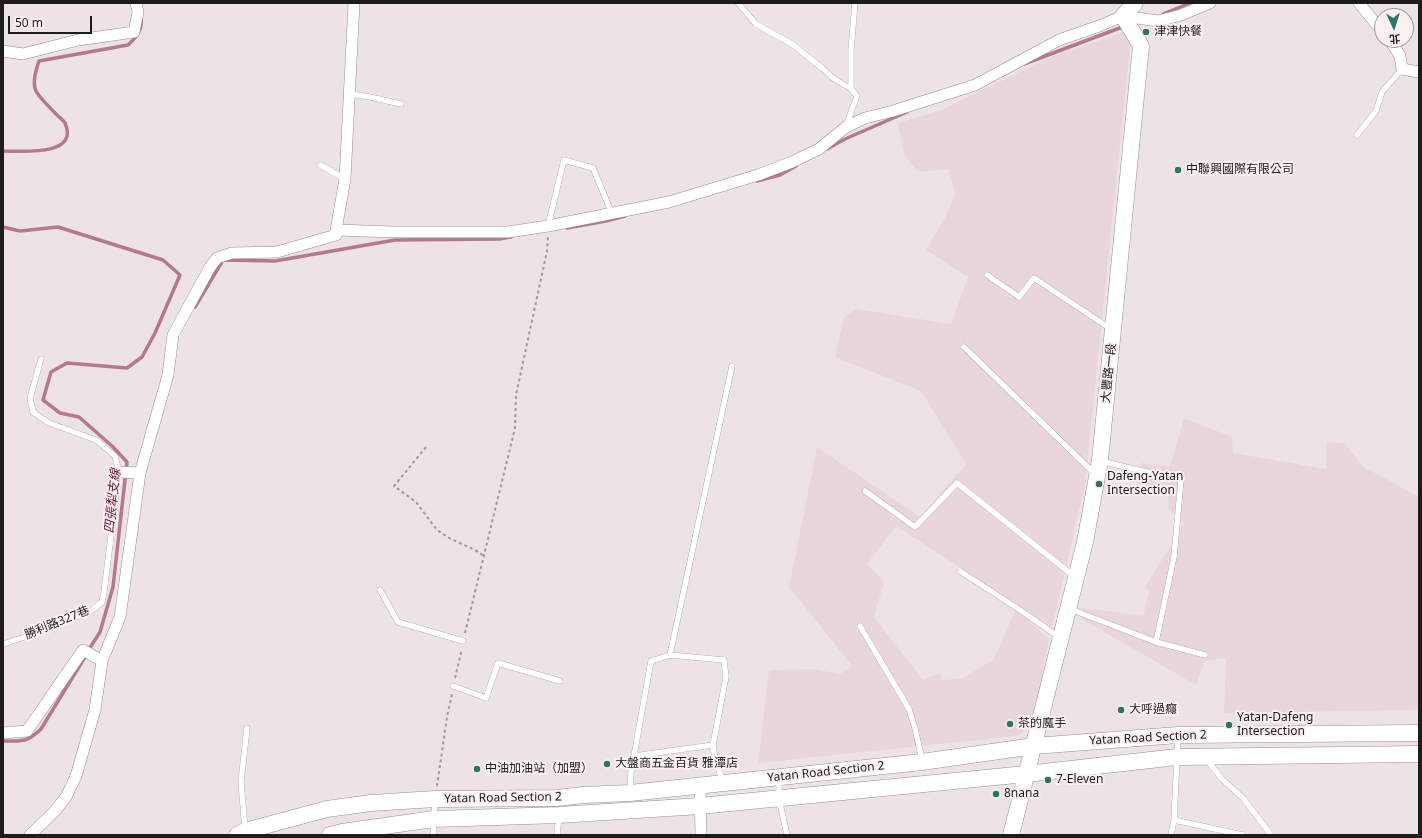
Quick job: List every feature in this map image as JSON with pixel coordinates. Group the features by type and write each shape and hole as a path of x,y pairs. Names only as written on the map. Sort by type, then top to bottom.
{"street":[{"path":"3,51 23,54 78,40 134,32 138,12 136,3"},
{"path":"30,835 54,812 66,797 76,776 95,710 102,661 120,618 140,473 168,375 173,336 191,300 217,258 232,253 277,252 336,235 345,179 354,3"},
{"path":"336,230 401,232 508,232 548,226 669,202 792,162 819,149 846,127 865,118 893,111 975,85 1059,40 1100,26 1123,16 1135,3"},
{"path":"1123,16 1158,21 1182,15 1210,3"},
{"path":"1359,3 1374,21"},
{"name":"大豐路一段","path":"1011,835 1086,542 1100,460 1141,46 1123,16"},
{"path":"1396,48 1400,56 1402,69 1419,72"},
{"path":"119,472 140,473"},
{"path":"3,732 27,731 84,650 102,661"},
{"name":"Yatan Road Section 2","path":"338,834 434,819 558,806 583,795 630,794 922,762 1034,746 1178,735 1419,733"},
{"name":"Yatan Road Section 2","path":"241,833 327,809 371,803 435,799 558,806 700,806 1177,758 1419,754"},
{"path":"700,786 701,835"}],"lane":[{"path":"738,3 756,24 792,44 833,78 851,89 857,96 846,127"},
{"path":"851,89 851,50 855,3"},
{"path":"1357,134 1376,111 1382,92 1402,69"},
{"path":"350,94 401,104"},
{"path":"548,226 564,160 593,168 612,214"},
{"path":"320,165 345,179"},
{"path":"987,275 1019,297 1034,278 1113,331"},
{"path":"964,347 1097,476"},
{"name":"勝利路327巷","path":"3,644 43,632 91,611 102,602 104,592 119,472 115,456 96,440 49,424 33,412 30,398 41,359"},
{"path":"670,655 732,366"},
{"path":"1100,460 1181,480 1174,557 1156,642"},
{"path":"865,491 915,527 957,483 1077,578"},
{"path":"960,571 1023,612 1062,640"},
{"path":"380,590 398,622 463,641"},
{"path":"1069,608 1156,642 1205,654"},
{"path":"860,626 909,709 915,728 922,762"},
{"path":"630,794 631,772 652,661 670,655 724,660 726,677 713,745 715,758 724,783"},
{"path":"453,686 486,698 498,663 560,681"},
{"path":"241,833 241,782 247,728"},
{"path":"1171,835 1174,820 1178,735"},
{"path":"634,756 713,745"},
{"path":"1204,757 1222,779 1243,798 1271,835"},
{"path":"779,777 779,799 787,835"},
{"path":"433,835 435,799"},
{"path":"557,835 558,806"},
{"path":"1174,820 1243,835"}],"path":[{"path":"435,799 453,686 515,428 516,395 547,251 548,226"},
{"path":"426,447 394,486 416,502 437,530 451,540 475,550 484,556"}],"shaded area":[{"path":"1124,32 1131,39 1085,485 1052,628 896,526 867,564 884,582 874,617 923,680 940,673 942,680 961,679 994,659 1016,609 1049,639 1034,724 1017,736 758,763 769,670 813,669 840,674 852,666 789,587 817,447 920,517 966,464 921,391 835,357 844,317 856,309 951,324 968,277 926,250 944,220 955,194 949,169 918,172 904,155 898,123 939,111 1050,57"},
{"path":"1184,418 1232,437 1233,453 1326,469 1327,442 1344,443 1364,467 1419,497 1419,710 1224,713 1226,658 1205,661 1196,685 1075,615 1077,607 1143,616 1149,592 1145,587 1185,522 1169,510 1168,493 1137,484 1142,463 1170,467"}],"waterway":[{"path":"1163,14 1190,3"},
{"name":"四張犁支線","path":"3,151 46,150 56,147 64,142 67,134 65,123 46,104 36,91 34,80 39,61 128,45 139,32 141,17"},
{"path":"1024,64 1125,26"},
{"path":"827,149 845,139 907,112"},
{"path":"757,181 780,175 796,166"},
{"path":"567,228 625,216"},
{"name":"四張犁支線","path":"3,227 20,231 58,227 163,260 180,275 155,333 142,357 127,368 67,363 51,372 43,400 60,413 79,417 112,446 127,462 113,587 100,632 88,651"},
{"path":"195,307 223,260 275,261 395,240 499,239 511,237"},
{"name":"四張犁支線","path":"3,741 28,739 41,729 85,657"}],"place":[{"name":"津津快餐","path":"1146,32"},
{"name":"中聯興國際有限公司","path":"1178,170"},
{"name":"Dafeng-Yatan Intersection","path":"1099,484"},
{"name":"大呼過癮","path":"1121,710"},
{"name":"茶的魔手","path":"1010,724"},
{"name":"Yatan-Dafeng Intersection","path":"1229,725"},
{"name":"大盤商五金百貨 雅潭店","path":"607,764"},
{"name":"中油加油站（加盟）","path":"477,769"},
{"name":"7-Eleven","path":"1048,780"},
{"name":"8nana","path":"996,794"}]}
